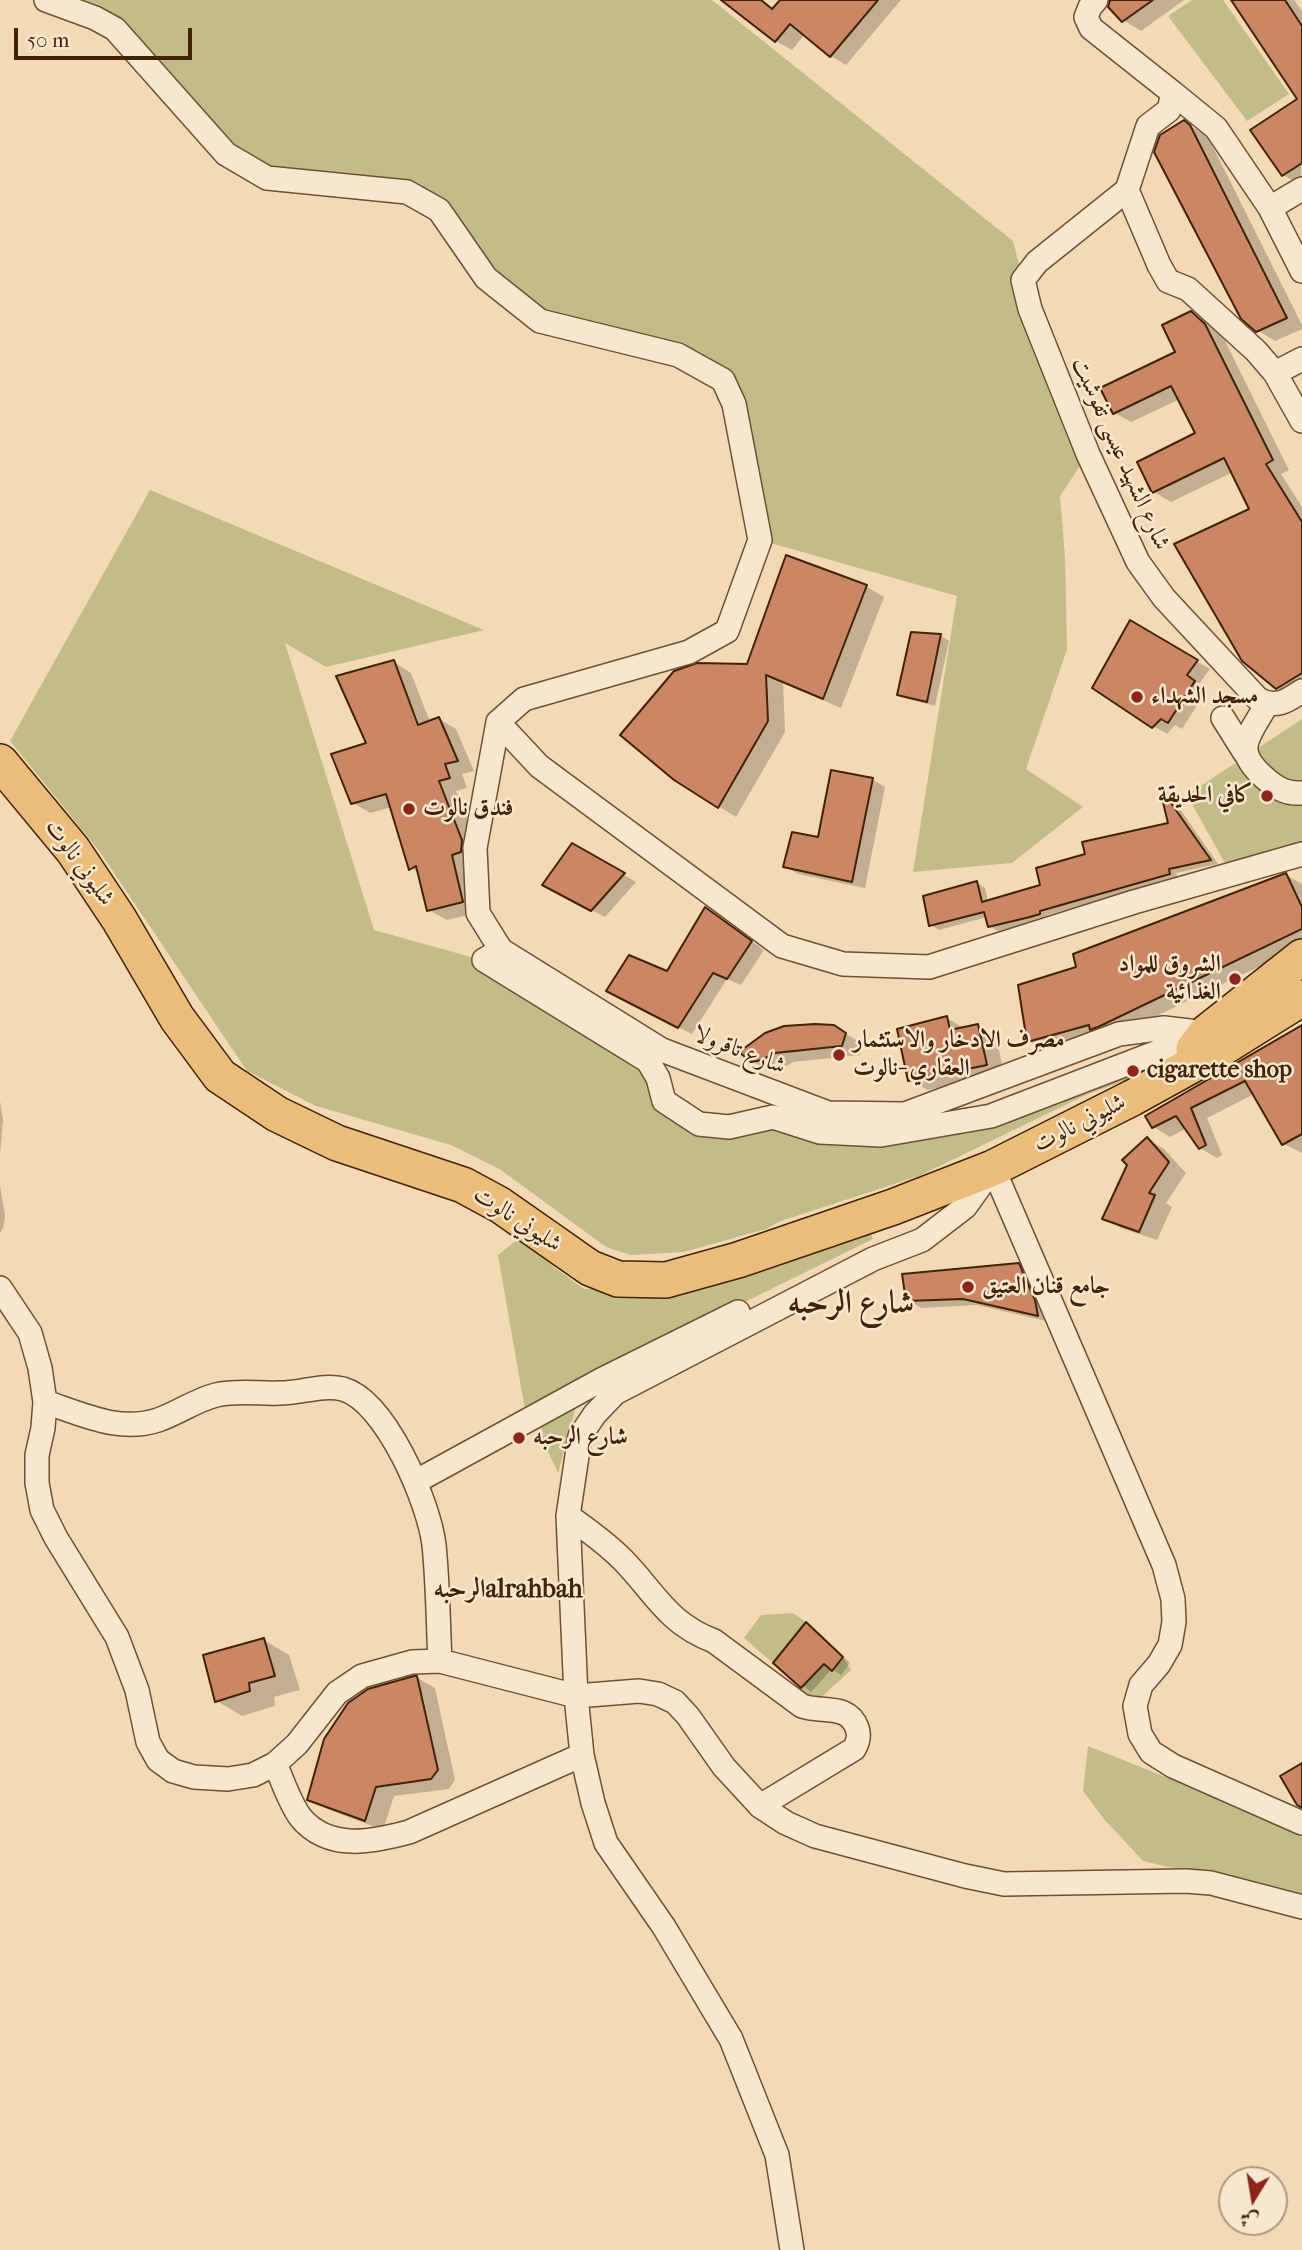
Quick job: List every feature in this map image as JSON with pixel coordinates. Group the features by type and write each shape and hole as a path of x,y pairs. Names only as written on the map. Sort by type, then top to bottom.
{"highway":[{"name":"شليوني نالوت","path":"0,762 73,850 119,919 177,1018 220,1076 277,1114 337,1143 463,1185 500,1205 590,1268 618,1279 666,1280 738,1260 893,1207 993,1168 1175,1074"},
{"path":"1175,1074 1206,1033 1302,957"},
{"path":"1175,1074 1302,998"}],"street":[{"path":"46,0 95,18 115,29 226,154 267,178 407,192 439,210 486,278 540,321 678,355 723,380 734,404 760,540 727,631 689,652 524,699 498,722 539,766 782,946 843,964 929,967 1134,902 1302,854"},
{"path":"1091,8 1091,28 1171,102 1216,128 1269,208 1302,271"},
{"path":"1171,102 1148,126 1127,190 1168,281 1188,289 1256,351 1275,373 1302,421"},
{"path":"1269,208 1302,189"},
{"name":"شارع الشهيد عيسى تفوشيت","path":"1127,190 1037,262 1023,280 1030,309 1088,454 1138,562 1164,598 1251,691 1267,704"},
{"path":"1275,373 1302,359"},
{"path":"1245,753 1248,738 1267,704 1284,702 1302,691"},
{"path":"1223,718 1252,767 1283,791 1302,793"},
{"name":"شارع تاقرولا","path":"498,722 475,848 478,913 501,950 662,1050 828,1113 905,1114 1119,1034 1164,1028 1206,1033"},
{"path":"501,950 484,960 648,1060 658,1078 664,1101 699,1124 729,1126 773,1118 820,1132 881,1135 991,1116 1206,1033"},
{"path":"792,2250 777,2155 731,2039 664,1927 606,1843 593,1804 582,1755 576,1696 568,1516 580,1436 595,1414 615,1393 873,1259 907,1247 949,1221 965,1207 993,1168"},
{"path":"993,1168 1164,1565 1173,1599 1174,1622 1170,1645 1159,1664 1141,1685 1135,1706 1140,1734 1151,1752 1173,1766 1302,1823"},
{"path":"415,1482 601,1380 869,1247 894,1244 907,1247"},
{"path":"0,1288 30,1333 40,1368 45,1402 37,1455 37,1483 42,1510 117,1637 137,1690 148,1742 158,1760 173,1770 194,1777 228,1779 253,1775 275,1764 297,1744 337,1693 362,1676 412,1662 440,1661 576,1696 639,1691 658,1694 675,1702 688,1716 732,1777 760,1806 786,1823 815,1836 1004,1884 1186,1881 1211,1883 1302,1907"},
{"path":"45,1402 124,1426 159,1420 219,1394 281,1394 328,1387 342,1389 366,1401 400,1451 415,1482 433,1542 440,1661"},
{"path":"568,1516 622,1559 675,1620 700,1636 714,1641 802,1706 811,1709 833,1709 842,1712 856,1724 858,1742 854,1749 760,1806"},
{"path":"275,1764 300,1817 313,1829 330,1838 348,1842 388,1838 409,1832 582,1755"}],"shaded area":[{"path":"46,0 712,0 1013,241 1023,280 1088,454 1060,496 1065,557 1067,649 1026,769 1083,807 1012,863 913,872 957,596 760,540 723,380 540,321 407,192 267,178 115,29"},
{"path":"1192,0 1223,0 1289,94 1247,121 1168,16"},
{"path":"150,490 484,630 326,667 285,643 374,930 478,959 648,1071 672,1100 701,1116 991,1116 1169,1050 1169,1064 1086,1095 919,1176 781,1221 766,1229 684,1252 631,1255 606,1247 501,1170 451,1145 316,1106 247,1071 100,852 10,741"},
{"path":"1302,719 1302,854 1231,874 1187,795"},
{"path":"866,1221 873,1239 525,1410 498,1255 523,1235 554,1267 584,1289 667,1285"},
{"path":"575,1402 558,1473 542,1439 541,1419"},
{"path":"793,1613 806,1622 773,1663 744,1638 761,1615"},
{"path":"843,1657 851,1670 816,1702 799,1690 824,1664"},
{"path":"1088,1746 1286,1825 1302,1837 1302,1899 1143,1861 1104,1819 1083,1791"}],"building":[{"path":"721,0 761,0 772,9 780,0 878,0 830,57 790,24 775,42"},
{"path":"1110,0 1153,0 1122,22 1108,7"},
{"path":"1231,0 1285,0 1302,26 1302,163 1282,176 1250,130 1297,99"},
{"path":"1184,120 1190,125 1287,318 1256,332 1241,319 1154,152 1160,135"},
{"path":"1191,311 1205,324 1273,460 1266,464 1302,522 1302,673 1276,689 1242,661 1174,544 1249,509 1224,458 1152,493 1137,462 1195,433 1171,386 1113,414 1100,388 1175,352 1162,325"},
{"path":"786,555 867,585 823,699 766,675 768,721 718,808 674,780 620,735 674,671 697,663 747,664"},
{"path":"1130,620 1198,660 1187,675 1195,681 1168,723 1161,719 1152,728 1092,688"},
{"path":"911,632 941,634 927,702 897,695"},
{"path":"394,660 418,725 439,717 458,761 445,764 450,778 439,781 462,840 461,852 452,855 463,902 427,911 416,866 409,870 386,794 351,804 331,754 366,743 336,676"},
{"path":"831,770 873,778 852,882 783,867 792,832 818,837"},
{"path":"1159,786 1211,860 1169,869 1170,874 1040,911 1040,914 1030,917 988,927 984,912 929,926 923,896 977,881 982,902 1040,885 1036,868 1085,854 1082,842 1168,823"},
{"path":"572,843 625,873 591,911 542,885"},
{"path":"1286,873 1302,907 1302,929 1098,1027 1090,1030 1089,1025 1027,1042 1018,985 1076,967 1073,954"},
{"path":"705,907 752,941 727,979 713,973 678,1028 606,991 629,955 667,971"},
{"path":"947,1016 950,1030 978,1024 987,1065 908,1081 897,1029"},
{"path":"834,1025 846,1033 842,1046 775,1053 751,1062 739,1052 765,1033 784,1026"},
{"path":"1302,1025 1302,1134 1282,1145 1245,1081 1191,1108 1206,1145 1199,1149 1176,1116 1152,1128 1145,1116"},
{"path":"1147,1137 1169,1162 1149,1193 1155,1195 1139,1232 1102,1219 1127,1165 1122,1160"},
{"name":"جامع قنان العتيق","path":"1019,1263 1035,1300 1038,1316 963,1299 906,1301 902,1274"},
{"path":"806,1622 843,1657 832,1671 824,1664 801,1688 773,1663"},
{"path":"264,1638 275,1676 249,1683 250,1691 215,1702 203,1655"},
{"path":"417,1676 438,1770 431,1779 376,1787 365,1821 307,1800 324,1739 348,1703 368,1689"},
{"path":"1302,1763 1302,1808 1297,1805 1280,1776"}],"place":[{"name":"مسجد الشهداء","path":"1137,697"},
{"name":"كافي الحديقة","path":"1267,796"},
{"name":"فندق نالوت","path":"409,809"},
{"name":"الشروق للمواد الغذائية","path":"1235,979"},
{"name":"مصرف الادخار والاستثمار العقاري -نالوت","path":"839,1055"},
{"name":"cigarette shop","path":"1133,1071"},
{"name":"جامع قنان العتيق","path":"968,1287"},
{"name":"شارع الرحبه","path":"519,1438"}],"district":[{"name":"شارع الرحبه","path":"851,1305"},
{"name":"الرحبهalrahbah","path":"508,1591"}]}
